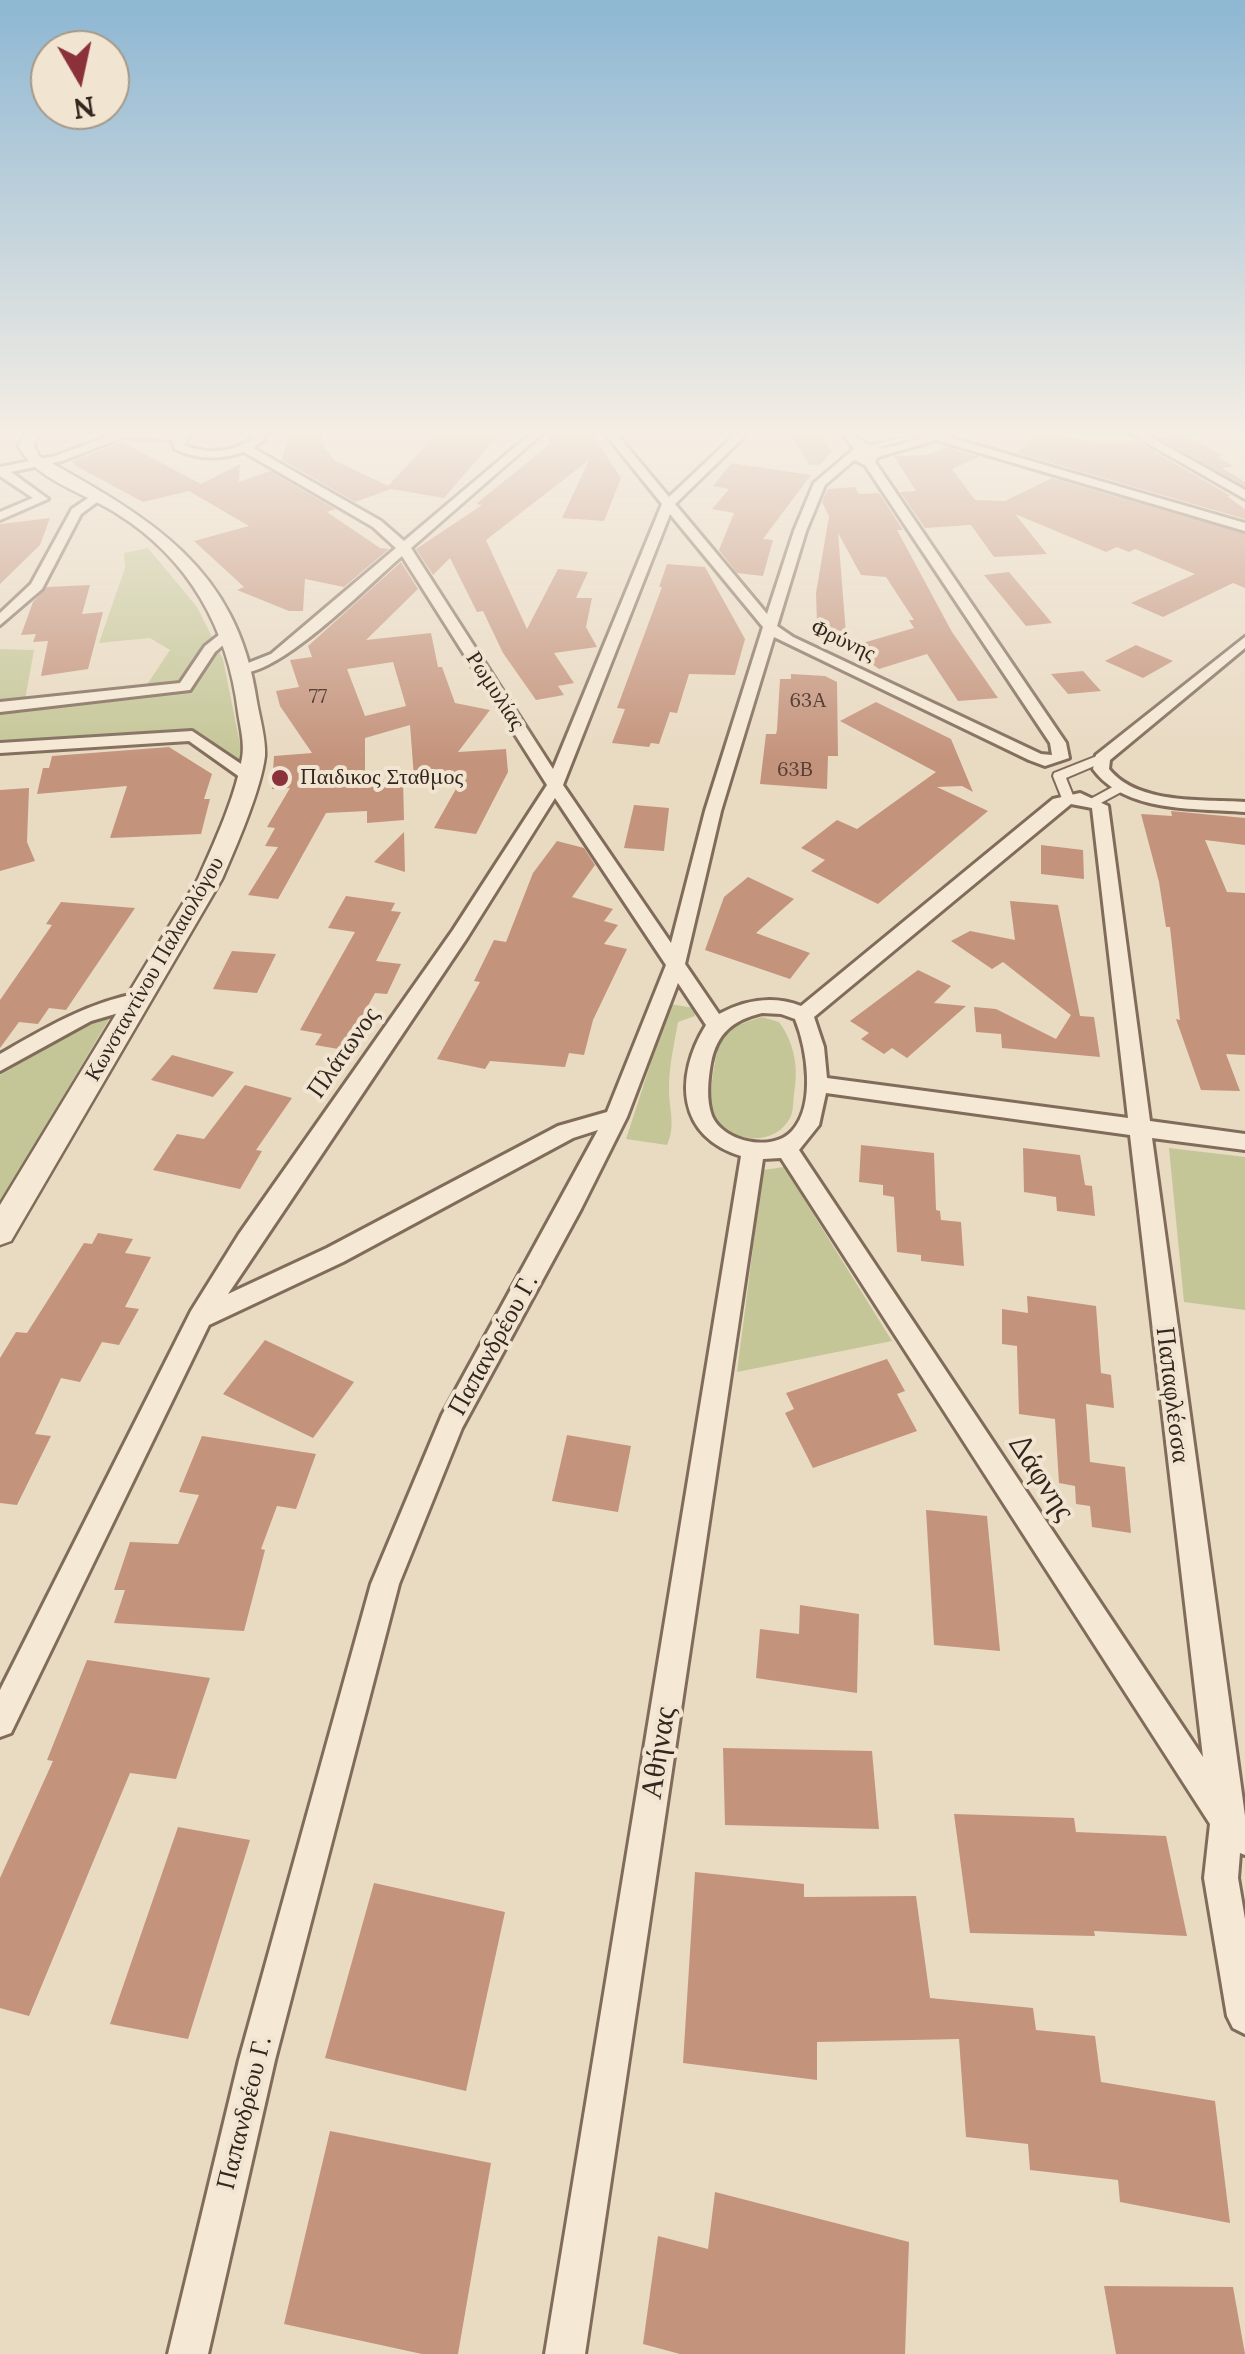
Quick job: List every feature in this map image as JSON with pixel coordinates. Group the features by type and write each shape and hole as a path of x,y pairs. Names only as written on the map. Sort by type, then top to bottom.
{"street":[{"path":"0,621 38,586 60,541"},
{"name":"Κωνσταντίνου Παλαιολόγου","path":"0,1232 210,879 250,777 254,729 243,670 196,572 161,541"},
{"name":"Ρωμυλίας","path":"396,541 715,1024"},
{"path":"243,670 276,657 412,541"},
{"name":"Πλάτωνος","path":"0,1722 200,1318 247,1240 460,934 555,785 653,541"},
{"name":"Φρύνης","path":"697,541 771,628 1034,758 1057,752"},
{"name":"Παπανδρέου Γ.","path":"188,2354 258,2060 385,1584 451,1423 573,1203 616,1116 675,967 713,810 800,541"},
{"path":"920,541 1070,770"},
{"path":"0,707 186,687 210,649 229,634"},
{"path":"1080,800 1058,781 1059,776 1102,758 1245,641"},
{"path":"0,748 192,736 250,777"},
{"path":"1102,758 1103,774 1118,788 1140,795 1245,807"},
{"path":"803,1016 1080,800 1118,788"},
{"name":"Παπαφλέσσα","path":"1080,800 1103,816 1138,1128 1236,1830 1221,1878 1245,2016"},
{"path":"0,1064 92,1012 139,1000"},
{"path":"762,1006 784,1007 803,1016 816,1053 818,1084 802,1135 786,1148 753,1151 721,1142 701,1122 695,1095 704,1044 715,1024 736,1012 762,1006"},
{"path":"818,1084 1245,1142"},
{"path":"200,1318 335,1255 566,1132 616,1116"},
{"name":"Δάφνης","path":"786,1148 1236,1830"},
{"name":"Αθήνας","path":"565,2354 580,2238 753,1151"}],"green space":[{"path":"148,548 197,607 223,659 243,759 236,761 195,730 179,729 0,744 0,649 34,650 23,711 144,697 144,689 170,650 150,638 99,643 125,568 124,553"},
{"path":"670,1004 694,1008 695,1016 678,1022 669,1080 670,1138 667,1145 626,1139"},
{"path":"115,1009 0,1202 0,1075"},
{"path":"762,1017 779,1022 788,1037 795,1061 795,1087 791,1115 783,1128 763,1138 751,1138 721,1124 712,1109 712,1085 723,1038 741,1024"},
{"path":"1169,1148 1245,1157 1245,1310 1184,1302"},
{"path":"784,1167 892,1341 737,1372 763,1170"}],"building":[{"path":"0,541 42,541 40,545 0,584"},
{"path":"194,541 369,541 389,549 344,587 305,579 303,611 289,611 237,590 244,587"},
{"path":"428,541 486,541 527,629 558,569 588,572 576,598 592,598 586,627 597,647 554,653 574,683 558,686 564,695 536,700 503,653 483,611 477,612 450,558 433,575 416,549"},
{"path":"723,541 773,541 763,576 737,573 719,550"},
{"path":"825,541 839,541 847,646 817,624 816,593"},
{"path":"842,541 903,541 952,632 998,698 958,701 927,654 879,669 849,647 914,628 909,620 914,620 886,577 861,575"},
{"path":"982,541 1036,541 1047,554 994,557"},
{"path":"1079,541 1245,541 1245,588 1233,583 1163,617 1131,603 1195,574 1135,549 1129,552 1117,547 1106,552"},
{"path":"401,562 418,589 366,640 431,633 438,667 442,667 455,703 490,710 458,752 506,749 508,772 476,834 434,828 465,773 414,777 410,725 365,738 365,782 403,780 404,820 367,823 367,811 326,813 278,899 248,895 278,847 265,846 275,828 267,827 290,788 272,789 274,756 312,753 280,706 276,691 299,687 290,660 312,657 308,646","holes":["393,662 406,706 365,716 347,669"]},
{"path":"667,564 705,567 745,639 735,675 689,674 677,713 670,712 659,744 651,743 649,747 612,743 625,709 617,708"},
{"path":"1009,572 1052,623 1026,626 984,575"},
{"path":"90,585 82,614 103,612 88,669 41,676 48,641 33,642 36,634 21,635 33,602 47,587"},
{"path":"1136,645 1173,661 1143,678 1105,661"},
{"path":"1083,671 1101,691 1068,694 1051,674"},
{"path":"791,674 825,676 837,682 838,756 828,756 827,789 760,784 766,734 776,734 777,730 780,679 791,679"},
{"path":"876,702 951,739 973,792 962,786 937,787 988,811 878,904 811,871 825,860 801,848 837,820 857,829 936,772 840,721"},
{"path":"169,747 212,774 204,799 210,799 201,834 110,838 127,786 37,794 43,768 49,768 52,756"},
{"path":"29,788 27,842 35,861 0,871 0,790"},
{"path":"634,805 669,808 664,851 624,848"},
{"path":"1171,811 1245,818 1245,845 1205,840 1227,892 1245,893 1245,1055 1226,1054 1240,1091 1201,1090 1176,1019 1180,1020 1170,927 1166,927 1141,814 1172,816"},
{"path":"404,832 405,872 374,862"},
{"path":"557,841 584,848 595,865 572,897 613,909 604,921 618,925 604,944 627,949 593,1020 584,1055 569,1053 565,1067 490,1061 485,1069 437,1059 480,982 474,981 494,940 506,942 533,873"},
{"path":"1041,845 1083,850 1084,879 1041,874"},
{"path":"748,877 794,899 756,933 810,953 790,979 705,950 724,897"},
{"path":"346,896 395,903 391,911 401,912 376,961 401,964 387,994 375,993 344,1050 315,1045 322,1034 300,1030 355,932 328,928"},
{"path":"1010,901 1058,905 1080,1016 1094,1017 1100,1057 1002,1048 1001,1034 976,1032 974,1007 996,1009 1056,1039 1071,1015 1003,962 992,969 951,941 970,931 1015,940"},
{"path":"61,902 135,908 66,1010 49,1008 38,1024 19,1022 0,1048 0,1000 52,925 46,924"},
{"path":"232,951 276,954 257,993 213,989"},
{"path":"918,970 951,986 934,1003 966,1006 907,1058 892,1048 884,1054 861,1039 869,1033 850,1021"},
{"path":"172,1055 234,1072 213,1097 151,1080"},
{"path":"245,1085 292,1098 256,1150 262,1151 240,1189 153,1170 177,1134 204,1139"},
{"path":"861,1145 934,1153 936,1210 940,1211 941,1220 961,1222 964,1266 921,1261 921,1255 897,1252 894,1197 883,1195 883,1185 859,1182"},
{"path":"1023,1148 1080,1155 1085,1185 1092,1186 1095,1216 1057,1211 1056,1197 1024,1192"},
{"path":"98,1233 133,1239 125,1253 151,1257 125,1307 139,1309 119,1345 102,1342 80,1382 61,1378 35,1434 51,1436 17,1505 0,1503 0,1358 16,1332 27,1333 84,1243 92,1244"},
{"path":"1027,1296 1096,1306 1101,1373 1111,1375 1114,1408 1086,1404 1090,1462 1125,1467 1131,1533 1092,1527 1090,1506 1076,1504 1075,1486 1059,1483 1055,1419 1019,1414 1017,1346 1002,1344 1002,1309 1028,1313"},
{"path":"265,1340 354,1382 313,1438 223,1394"},
{"path":"887,1359 905,1391 897,1394 917,1431 813,1468 785,1413 794,1409 786,1393"},
{"path":"567,1435 631,1446 618,1512 552,1501"},
{"path":"202,1436 316,1454 296,1509 277,1506 261,1549 265,1550 244,1631 114,1623 125,1590 114,1590 130,1542 178,1544 199,1495 179,1492"},
{"path":"926,1510 987,1516 1000,1651 934,1645"},
{"path":"800,1605 859,1614 857,1693 756,1678 760,1629 799,1634"},
{"path":"87,1660 210,1678 176,1779 130,1773 29,2016 0,2008 0,1878 53,1761 47,1760"},
{"path":"723,1748 872,1751 879,1829 725,1825"},
{"path":"954,1814 1074,1818 1076,1832 1166,1836 1187,1936 1094,1931 1095,1936 970,1933"},
{"path":"178,1827 250,1840 188,2039 110,2024"},
{"path":"695,1872 804,1884 804,1897 916,1896 930,1998 1033,2008 1036,2030 1095,2036 1101,2082 1215,2101 1230,2223 1120,2202 1118,2180 1030,2170 1028,2144 966,2137 959,2039 817,2042 817,2080 683,2063"},
{"path":"374,1883 505,1912 466,2091 325,2058"},
{"path":"330,2131 491,2163 458,2354 422,2354 284,2324"},
{"path":"715,2192 909,2242 905,2354 680,2354 643,2344 658,2236 708,2249"},
{"path":"1104,2286 1233,2287 1245,2354 1116,2354"}],"place":[{"name":"Παιδικος Σταθμος","path":"280,778"}]}
